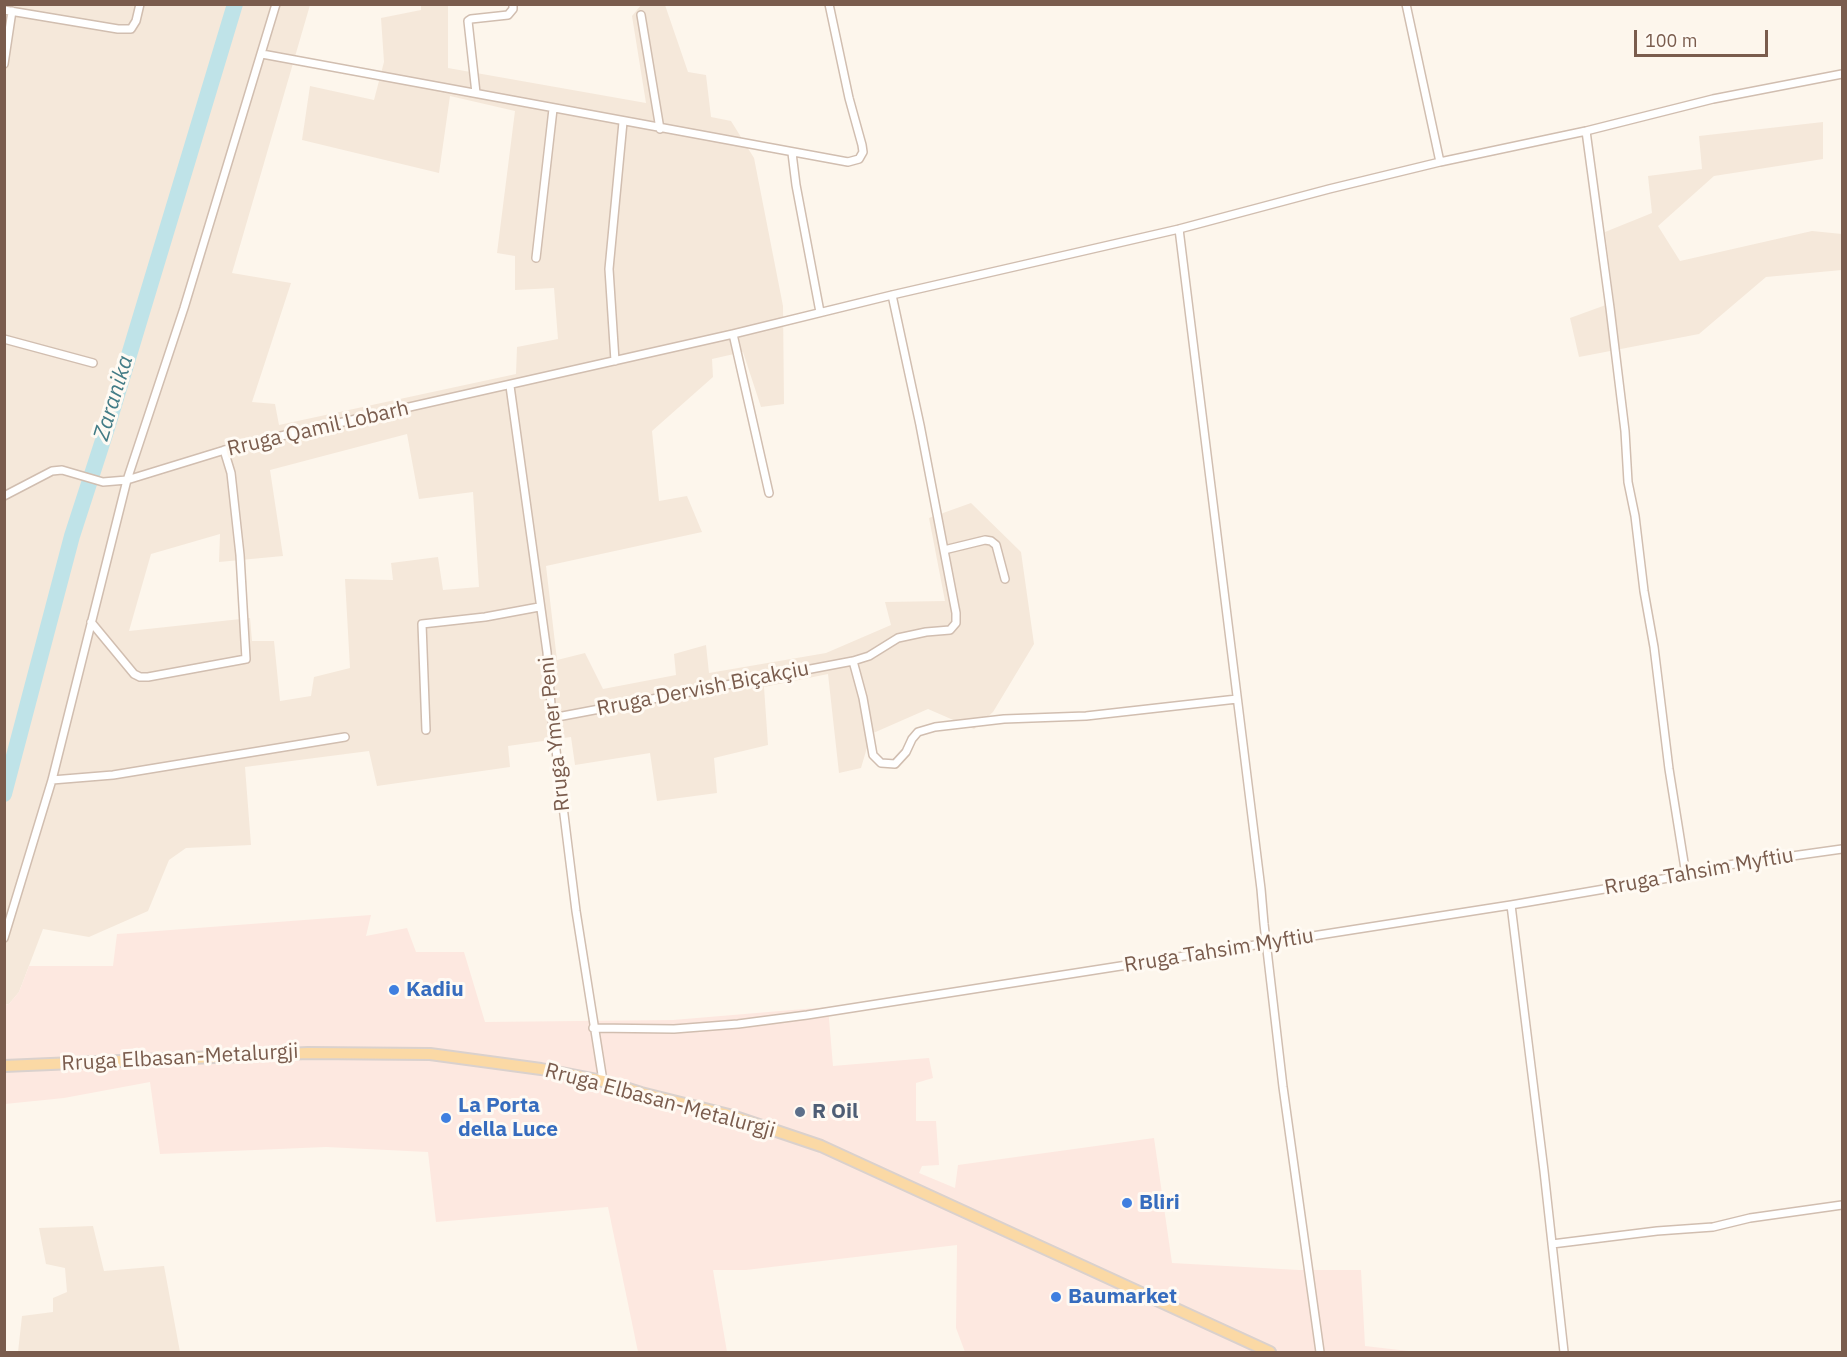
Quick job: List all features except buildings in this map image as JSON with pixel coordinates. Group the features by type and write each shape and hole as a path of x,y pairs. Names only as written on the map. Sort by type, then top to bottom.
{"main road":[{"name":"Rruga Elbasan-Metalurgji","path":"4,1066 308,1053 430,1054 541,1069 603,1081 729,1115 821,1146 1270,1353"}],"street":[{"path":"4,64 8,10 128,29 136,21 140,4"},
{"path":"4,938 52,780 127,480 184,308 276,4"},
{"path":"476,93 468,21 508,15 513,9 513,4"},
{"path":"262,54 848,162 859,159 863,152 829,4"},
{"path":"1406,4 1440,162"},
{"path":"641,15 660,129"},
{"name":"Rruga Qamil Lobarh","path":"4,496 52,471 62,470 103,482 127,480 241,445 615,362 1179,229 1440,162 1586,131 1713,99 1842,74"},
{"path":"536,258 553,109"},
{"path":"615,362 609,268 623,122"},
{"path":"1586,131 1613,330 1628,482 1635,516 1686,875"},
{"path":"792,153 820,312"},
{"path":"1179,229 1283,1087 1320,1353"},
{"path":"892,295 944,550 985,540 991,541 996,544 1005,579"},
{"path":"734,334 769,493"},
{"path":"4,339 93,363"},
{"name":"Rruga Ymer Peni","path":"510,386 547,652 552,718 576,911 603,1081"},
{"path":"91,622 134,674 140,677 246,659 240,555 231,473 224,450"},
{"name":"Rruga Dervish Biçakçiu","path":"552,718 853,661 869,656 898,638 950,630 956,622 956,613 944,550"},
{"path":"426,730 422,624 485,617 539,607"},
{"path":"853,661 863,698 873,755 880,763 895,764 906,752 918,732 935,727 1004,720 1086,716 1237,699"},
{"path":"52,780 113,775 345,737"},
{"name":"Rruga Tahsim Myftiu","path":"593,1028 674,1029 807,1015 1511,905 1686,875 1728,865 1842,849"},
{"path":"1511,905 1564,1353"},
{"path":"1552,1244 1657,1231 1713,1227 1750,1218 1842,1205"}],"shaded area":[{"path":"5,5 310,5 232,273 291,283 252,402 275,404 279,425 516,374 517,347 558,339 554,288 515,290 515,256 497,253 515,111 450,96 439,173 302,140 310,86 374,100 384,62 381,18 421,10 421,5 450,5 448,6 448,68 646,103 632,16 641,5 665,5 688,72 706,75 711,117 731,121 754,158 783,306 784,404 761,407 743,352 712,359 713,377 652,431 659,501 687,496 702,532 546,566 557,660 585,653 603,689 676,675 674,654 706,645 709,673 826,653 891,625 885,602 945,601 929,518 971,503 1021,552 1034,644 993,712 974,729 928,709 871,734 861,768 839,773 828,674 764,687 768,745 714,758 717,793 657,801 650,753 575,765 571,737 508,746 510,767 377,786 369,751 245,767 251,845 186,848 169,860 148,911 89,937 43,929 19,992 9,1004 5,1005","holes":["407,434 419,499 473,492 479,587 443,590 438,557 391,563 393,580 345,579 350,668 314,677 311,696 280,701 274,641 252,641 250,618 129,631 151,554 220,534 219,562 283,556 270,470"]},
{"path":"1823,122 1823,159 1714,176 1658,226 1680,261 1812,231 1842,234 1842,270 1766,277 1699,334 1579,357 1570,318 1614,302 1605,232 1652,213 1648,176 1702,169 1699,136"},
{"path":"371,915 366,936 407,928 416,952 464,952 485,1022 673,1020 828,1007 833,1066 929,1058 933,1078 916,1083 916,1121 936,1121 939,1165 922,1166 919,1173 955,1188 958,1165 1154,1138 1172,1263 1299,1270 1361,1270 1365,1346 1417,1352 965,1352 956,1328 957,1245 746,1270 713,1270 727,1352 638,1352 608,1207 436,1222 428,1152 326,1147 160,1154 150,1082 64,1098 5,1104 5,1005 9,1004 19,992 29,966 113,966 117,934"},
{"path":"93,1226 104,1271 164,1266 180,1352 18,1352 22,1316 53,1312 53,1298 67,1292 65,1268 46,1264 39,1228"}],"waterway":[{"name":"Zaranika","path":"4,794 72,536 107,428 235,4"}],"place":[{"name":"Kadiu","path":"394,990"},
{"name":"R Oil","path":"800,1112"},
{"name":"La Porta della Luce","path":"446,1118"},
{"name":"Bliri","path":"1127,1203"},
{"name":"Baumarket","path":"1056,1297"}]}
